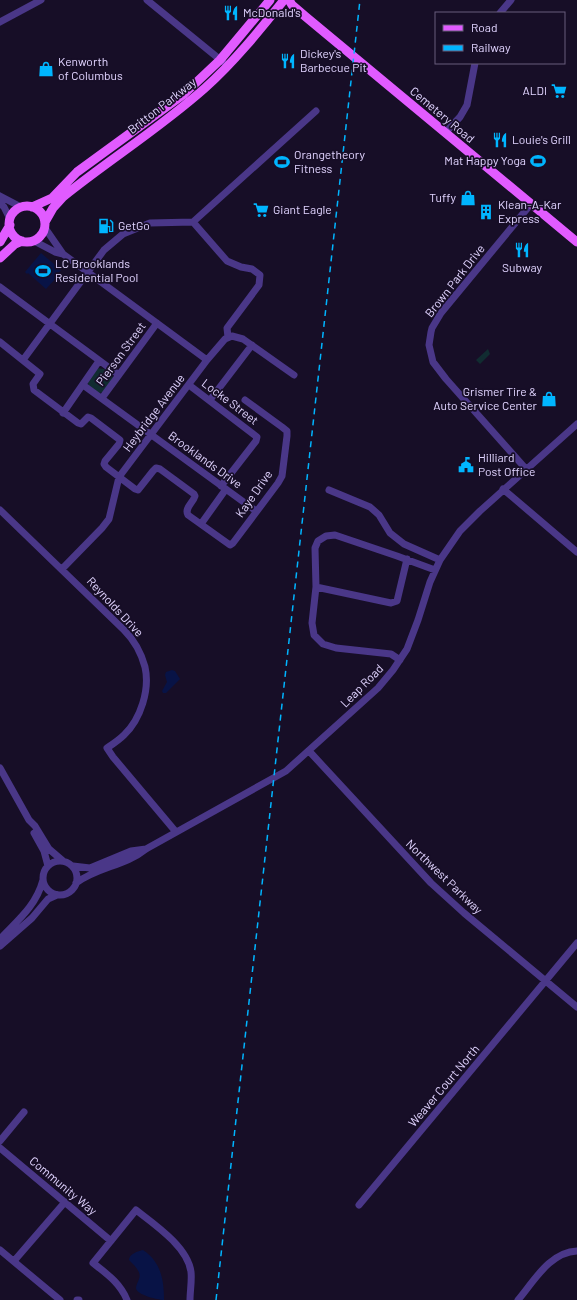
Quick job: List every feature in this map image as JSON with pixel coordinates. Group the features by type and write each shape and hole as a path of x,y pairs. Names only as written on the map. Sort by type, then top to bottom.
{"main road":[{"name":"Britton Parkway","path":"32,207 52,198 77,172 184,94 220,60 270,0"},
{"name":"Britton Parkway","path":"45,225 53,208 63,197 179,110 227,66 285,1"},
{"name":"Cemetery Road","path":"285,1 577,242"},
{"path":"0,242 13,214 21,208 32,207 41,212 45,225 43,233 39,238 34,241 22,241 15,244 0,258"},
{"path":"10,222 12,234 22,241"}],"street":[{"path":"0,22 41,0"},
{"path":"147,0 227,66"},
{"path":"501,12 511,0"},
{"path":"445,133 460,117 467,105 475,64"},
{"path":"23,360 104,250 123,234 150,223 193,222 316,111"},
{"path":"0,196 21,208"},
{"path":"0,203 6,210 10,222"},
{"name":"Brown Park Drive","path":"526,469 446,379 433,362 429,345 432,328 441,313 532,204"},
{"path":"193,222 227,261 241,267 252,269 260,275 259,285 227,328 228,337 236,336 243,339 294,376"},
{"path":"45,225 63,254 207,360"},
{"path":"34,241 55,252 63,254"},
{"path":"0,287 119,375"},
{"name":"Pierson Street","path":"102,398 157,323"},
{"name":"Heybridge Avenue","path":"62,569 109,519 120,477 207,360 222,341 228,337"},
{"path":"0,342 40,374 33,384 34,390 63,413 81,424 88,417 92,418 120,440 119,444 104,464 134,489 138,490 156,468 160,469 194,494 194,499 187,509 187,512 188,515 201,524 224,488"},
{"path":"210,400 252,345"},
{"name":"Pierson Street","path":"63,413 99,361"},
{"name":"Locke Street","path":"189,384 257,436 256,441 224,488"},
{"name":"Brooklands Drive","path":"82,385 102,398 256,511"},
{"name":"Kaye Drive","path":"201,524 230,545 282,476 287,431 245,400"},
{"name":"Leap Road","path":"76,883 89,875 137,856 146,849 286,770 378,688 400,660 413,636 435,570 453,540 465,526 503,489 577,424"},
{"path":"503,489 577,552"},
{"path":"329,490 370,507 379,515 390,532 404,544 440,560"},
{"name":"Reynolds Drive","path":"0,510 124,630 138,649 145,671 146,682 142,705 138,716 124,735 107,748 176,832"},
{"path":"400,660 391,654 336,648 324,644 314,635 312,624 316,587 315,548 318,541 326,536 335,535 435,570"},
{"path":"316,587 391,603 397,601 407,559"},
{"name":"Northwest Parkway","path":"309,750 431,883 464,913 577,1007"},
{"path":"0,768 29,820 35,826 49,849 73,866 77,874 74,888 69,893 57,895 48,899 32,918 0,946"},
{"path":"29,820 30,826 44,851 48,866"},
{"name":"Leap Road","path":"73,866 90,868 131,851 146,849"},
{"path":"0,939 30,908 41,889 44,875 48,866 55,862 64,861"},
{"path":"43,880 48,890 57,895"},
{"name":"Weaver Court North","path":"359,1205 577,943"},
{"path":"0,1141 24,1112"},
{"name":"Community Way","path":"0,1148 111,1241"},
{"path":"14,1262 65,1202"},
{"path":"117,1300 126,1298 116,1282 93,1263 136,1210 175,1243 186,1258 191,1273 190,1300"},
{"path":"0,1250 60,1300"},
{"path":"518,1300 553,1259 561,1254 576,1251"}],"green space":[{"path":"488,349 490,354 480,364 476,360"},
{"path":"97,368 104,369 112,375 113,378 103,392 99,393 93,390 88,384"}],"shaded area":[{"name":"LC Brooklands Residential Pool","path":"41,253 61,270 46,289 25,272"},
{"path":"172,670 175,671 180,679 166,693 163,693 162,691 167,682 165,675 166,672"},
{"path":"143,1250 158,1266 162,1279 164,1300 148,1297 137,1291 136,1287 140,1276 129,1258 132,1254"}],"railway":[{"path":"216,1300 360,0"}],"place":[{"name":"McDonald's","path":"231,13"},
{"name":"Dickey's Barbecue Pit","path":"288,61"},
{"name":"Kenworth of Columbus","path":"46,69"},
{"name":"ALDI","path":"559,91"},
{"name":"Louie's Grill","path":"500,140"},
{"name":"Mat Happy Yoga","path":"538,161"},
{"name":"Orangetheory Fitness","path":"282,162"},
{"name":"Tuffy","path":"468,198"},
{"name":"Giant Eagle","path":"261,210"},
{"name":"Klean-A-Kar Express","path":"486,212"},
{"name":"GetGo","path":"106,226"},
{"name":"Subway","path":"522,250"},
{"name":"LC Brooklands Residential Pool","path":"43,271"},
{"name":"Grismer Tire & Auto Service Center","path":"549,399"},
{"name":"Hilliard Post Office","path":"466,465"}]}
